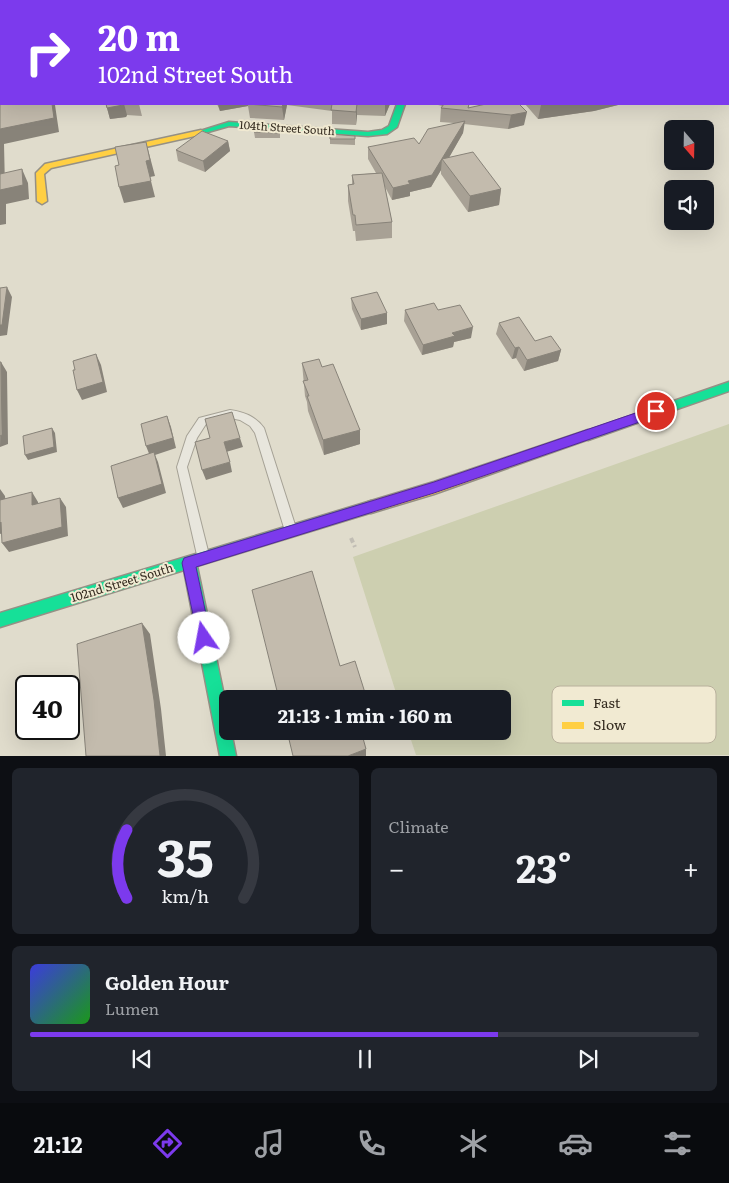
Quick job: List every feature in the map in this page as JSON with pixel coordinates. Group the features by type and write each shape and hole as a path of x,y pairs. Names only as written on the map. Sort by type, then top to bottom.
{"street":[{"name":"104th Street South","path":"42,201 40,173 48,166 182,138 229,124 353,133 381,133 393,127 401,105"},
{"name":"102nd Street South","path":"0,620 434,488 729,386"},
{"path":"189,563 228,756"}],"lane":[{"path":"204,558 182,466 192,436 203,421 219,416 230,414 242,416 254,423 260,431 291,532"}],"green space":[{"path":"729,424 729,755 416,755 411,740 511,740 511,690 395,690 353,557"}],"building":[{"path":"0,105 52,105 54,118 0,129"},
{"path":"106,105 123,105 107,108"},
{"path":"259,105 283,105 282,107"},
{"path":"332,105 357,105 356,112 331,110"},
{"path":"443,105 469,105 468,108 482,105 520,105 527,112 511,115 441,108"},
{"path":"465,121 432,175 408,181 410,184 393,188 368,147 414,138 419,144 428,129"},
{"path":"255,128 280,130 279,133 254,132"},
{"path":"202,131 228,141 203,161 176,150"},
{"path":"330,134 355,136 355,139 330,139"},
{"path":"146,142 150,160 146,161 151,181 119,187 115,166 119,165 115,147"},
{"path":"473,152 501,189 470,196 442,159"},
{"path":"22,169 23,185 0,190 0,174"},
{"path":"382,173 392,222 356,225 348,185 354,184 352,175"},
{"path":"7,287 2,325 0,325 0,288"},
{"path":"377,292 387,313 361,319 351,298"},
{"path":"434,303 438,310 460,305 473,327 452,333 455,336 423,345 405,310"},
{"path":"519,317 535,341 551,336 561,350 527,360 519,347 515,348 499,323"},
{"path":"96,354 103,382 77,390 73,361"},
{"path":"319,359 322,367 333,364 360,430 323,440 307,396 309,396 303,381 308,380 302,363"},
{"path":"0,362 2,435 0,436"},
{"path":"232,412 240,438 224,442 230,462 202,470 195,442 210,438 205,419"},
{"path":"167,416 173,438 146,446 141,424"},
{"path":"52,428 54,447 25,455 23,436"},
{"path":"154,452 162,484 118,498 111,466"},
{"path":"32,492 32,505 60,498 62,527 2,543 0,500"},
{"path":"312,571 340,666 355,661 364,690 277,690 252,590"},
{"path":"142,623 154,700 160,756 86,756 77,644"},
{"path":"289,740 364,740 366,749 348,756 293,756"}],"traffic: fast":[{"path":"201,132 229,124 368,134 384,132 393,127 401,105"},
{"path":"588,435 729,386"},
{"path":"0,620 371,507"},
{"path":"189,563 228,756"}],"traffic: slow":[{"path":"42,201 40,173 48,166 201,132"},
{"path":"371,507 434,488 588,435"}],"route":[{"path":"204,638 189,563 434,488 656,411"}]}
